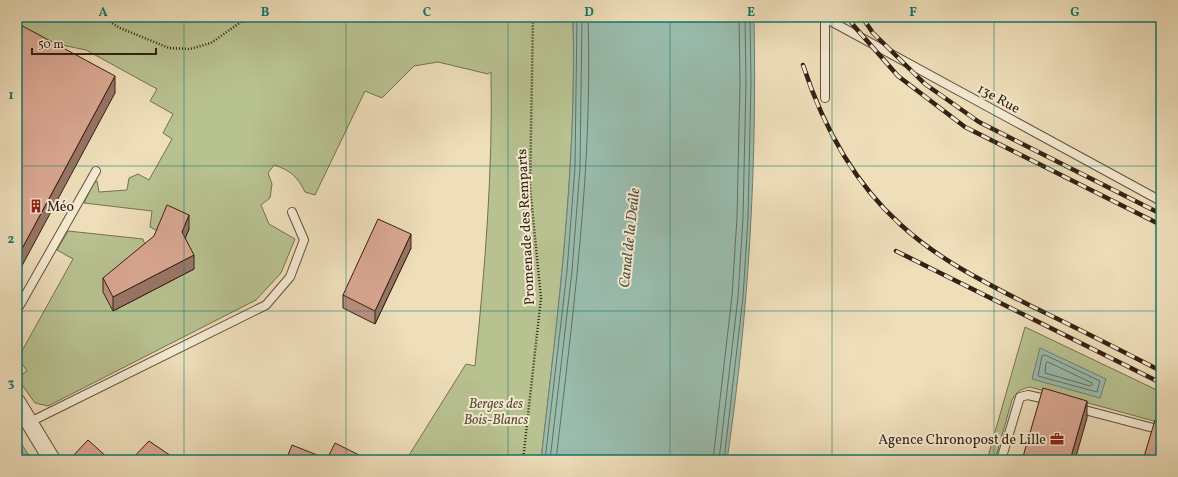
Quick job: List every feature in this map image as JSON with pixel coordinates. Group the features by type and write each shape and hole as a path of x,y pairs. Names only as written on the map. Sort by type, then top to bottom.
{"street":[{"path":"17,402 52,460"}],"lane":[{"path":"825,18 826,98"},
{"name":"13e Rue","path":"825,18 1161,201"},
{"path":"17,310 96,171"},
{"path":"30,422 266,305 290,277 304,240 292,212"},
{"path":"1001,460 1020,397 1028,395 1161,430"}],"path":[{"path":"102,17 120,28 169,48 190,49 211,43 248,17"},
{"name":"Promenade des Remparts","path":"523,460 541,298 530,187 533,17"}],"green space":[{"name":"Berges des Bois-Blancs","path":"38,17 573,17 572,128 569,184 560,295 541,460 406,460 466,364 475,366 485,256 491,146 491,72 488,74 438,62 414,66 382,98 365,91 315,195 305,192 293,175 285,169 274,165 268,173 272,184 270,198 261,205 269,224 295,239 281,273 256,300 48,406 35,403 17,378 27,371 18,358 73,259 57,250 68,231 143,239 148,254 161,233 150,227 152,211 84,203 93,184 97,181 99,192 127,190 129,178 138,174 149,180 172,139 163,133 173,114 150,101 157,89 86,50 52,43 17,40 17,23"},
{"path":"1025,327 1161,392 1161,423 1030,387 1020,391 1012,400 995,460 987,460"}],"water":[{"name":"Canal de la Deûle","path":"573,17 754,17 754,128 750,239 741,350 727,460 541,460 560,295 569,184 572,128"},
{"path":"1040,348 1106,379 1100,398 1032,379"},
{"path":"17,437 32,460 17,460"}],"building":[{"name":"Méo","path":"17,23 115,76 17,258"},
{"path":"167,205 189,215 182,232 194,255 113,297 103,278 154,236"},
{"path":"378,219 411,234 375,311 343,295"},
{"name":"Agence Chronopost de Lille","path":"1043,388 1087,401 1070,460 1022,460"},
{"path":"1155,420 1161,421 1161,460 1143,460"},
{"path":"88,440 108,458 110,455 115,460 73,460 71,458"},
{"path":"149,441 177,460 131,460"},
{"path":"335,443 369,460 286,460 292,445 327,459"}],"railway":[{"path":"848,17 854,26 898,76 965,127 1161,225"},
{"path":"862,17 873,33 925,84 979,122 1161,214"},
{"path":"803,65 811,88 830,131 854,172 884,208 916,238 963,270 1161,371"},
{"path":"896,251 1161,383"}],"place":[{"name":"Méo","path":"36,206"},
{"name":"Agence Chronopost de Lille","path":"1057,439"}]}
